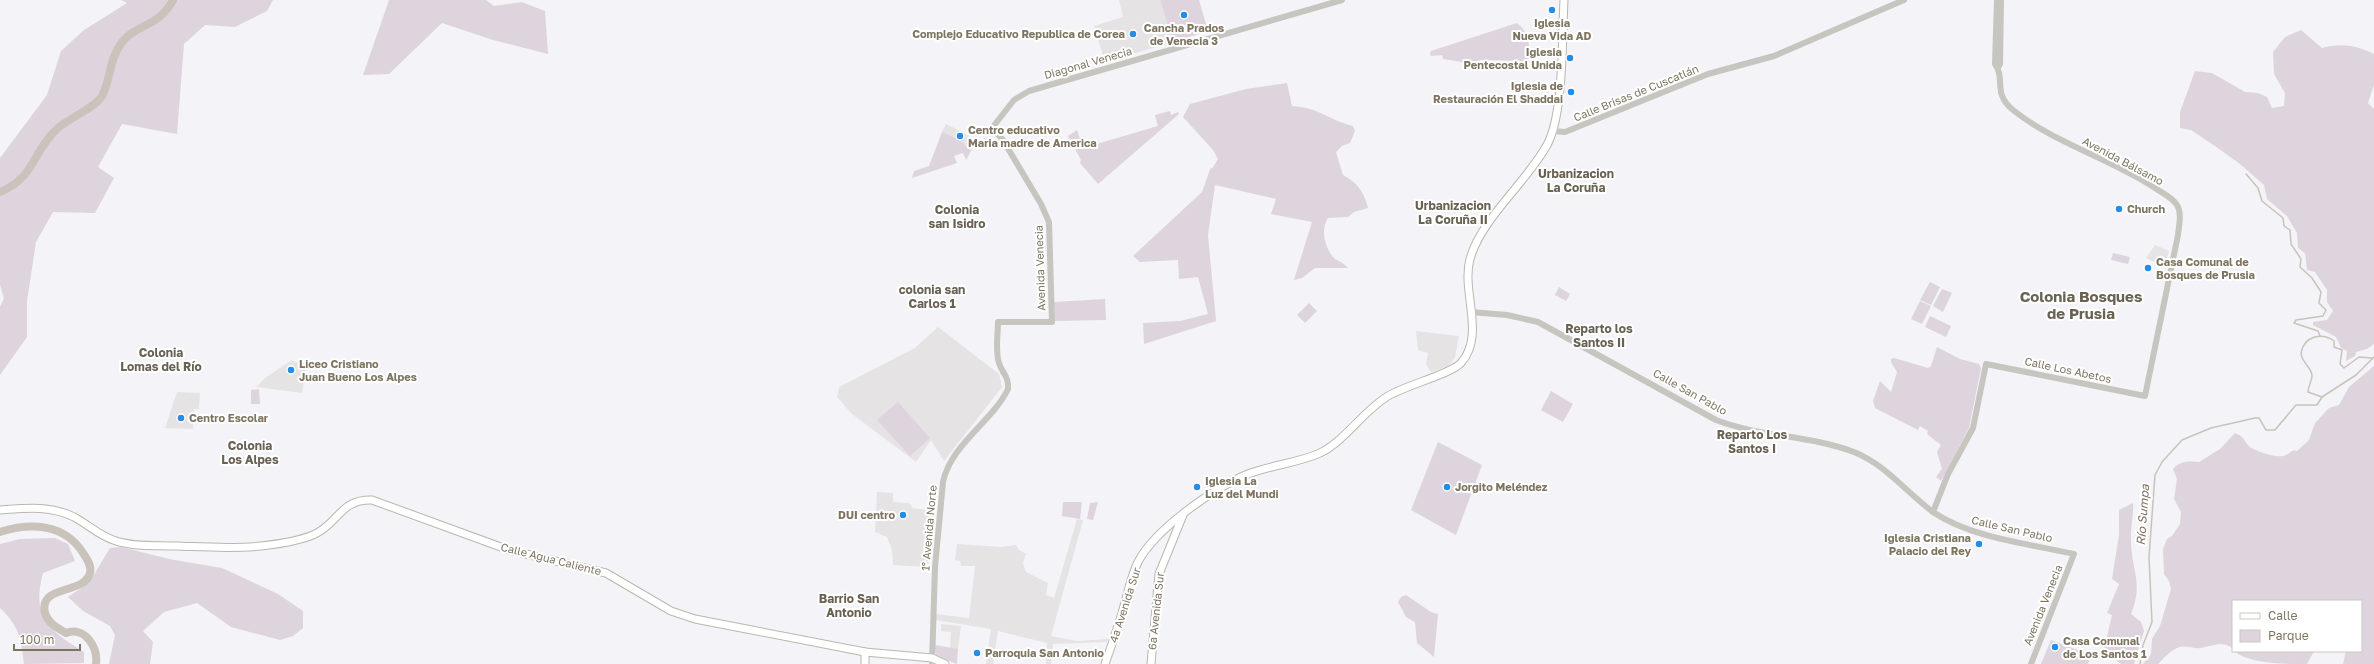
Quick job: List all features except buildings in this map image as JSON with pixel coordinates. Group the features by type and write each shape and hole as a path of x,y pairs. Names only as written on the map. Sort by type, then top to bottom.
{"main road":[{"name":"4a Avenida Sur","path":"1105,664 1138,563 1152,542 1163,530 1214,493 1245,475 1323,452 1366,411 1390,395 1406,386 1454,369 1460,364 1468,351 1471,332 1468,276 1475,245 1534,165 1553,131 1558,107 1564,0"},
{"name":"Calle Agua Caliente","path":"0,510 36,507 57,511 74,517 100,535 128,544 238,547 264,546 312,535 323,529 343,509 361,500 379,501 509,550 606,573 677,613 865,652 945,664"},
{"name":"6a Avenida Sur","path":"1151,664 1159,574 1183,515"},
{"path":"1163,530 1170,529 1175,536"},
{"path":"865,652 865,664"}],"street":[{"name":"Diagonal Venecia","path":"992,128 1014,100 1029,91 1342,0"},
{"name":"Calle Brisas de Cuscatlán","path":"1553,131 1565,132 1708,74 1774,56 1904,0"},
{"name":"Avenida Bálsamo","path":"1997,0 1995,64 1998,68 2002,97 2014,111 2069,143 2142,179 2176,204 2180,216 2178,235 2145,396"},
{"name":"Avenida Bálsamo","path":"1998,68 2000,64 2001,0"},
{"name":"Avenida Venecia","path":"992,128 1003,140 1041,204 1049,222 1050,252 1052,322 998,322"},
{"name":"Calle San Pablo","path":"1471,312 1507,315 1538,322 1716,420 1736,428 1819,442 1854,452 1891,473 1933,512 1956,524 1978,532 2074,554"},
{"name":"1° Avenida Norte","path":"932,661 935,567 944,479 957,454 1008,389 1008,376 1000,366 997,358 998,322"},
{"name":"Calle Los Abetos","path":"1933,512 1948,474 1973,428 1986,364 2145,396"},
{"name":"Avenida Venecia","path":"2031,664 2074,554"}],"shaded area":[{"name":"Complejo Educativo Republica de Corea","path":"1119,0 1160,0 1173,42 1105,62 1094,26 1123,17"},
{"name":"Centro educativo Maria madre de America","path":"946,124 964,133 975,142 971,151 959,140 942,132"},
{"path":"2155,245 2169,251 2165,267 2146,258"},
{"path":"938,327 999,374 1002,387 944,461 931,440 916,462 852,414 837,397 839,387 915,348"},
{"path":"1416,331 1459,336 1455,357 1449,366 1431,372 1426,364 1428,353 1418,350"},
{"name":"Liceo Cristiano Juan Bueno Los Alpes","path":"292,360 294,362 307,363 302,393 256,387 265,378"},
{"name":"Centro Escolar","path":"177,392 200,393 199,409 194,409 193,429 165,428"},
{"path":"877,492 893,493 893,502 909,503 913,508 933,511 928,567 893,565 892,550 887,537 875,532"},
{"path":"1077,519 1083,520 1051,636 1077,641 1108,639 1107,642 1053,644 1051,664 1046,664 1047,643 998,631 993,664 986,664 991,629 935,620 936,614 969,618 975,566 961,566 960,561 955,560 957,544 1001,547 1016,545 1019,550 1026,554 1023,563 1026,572 1048,583 1046,595 1054,598"},
{"path":"941,624 961,626 958,649 950,649 951,632 941,631"}],"green space":[{"path":"121,0 273,0 267,11 235,27 205,25 184,44 177,134 122,124 98,167 114,178 95,213 53,212 36,242 27,301 27,337 0,375 0,307 4,298 0,285 0,158 47,95 61,51 84,30 127,3"},
{"path":"389,0 486,0 494,6 522,2 545,11 548,54 493,40 442,23 389,74 363,75"},
{"name":"Cancha Prados de Venecia 3","path":"1160,0 1199,0 1208,31 1173,42"},
{"path":"1517,23 1527,35 1529,45 1528,61 1481,60 1468,63 1443,59 1442,55 1431,56 1430,54 1431,51"},
{"path":"2301,30 2322,48 2342,45 2355,47 2374,54 2374,85 2368,103 2374,109 2374,344 2367,349 2356,352 2355,356 2346,361 2347,351 2341,348 2336,337 2313,325 2313,322 2327,320 2333,311 2327,302 2327,290 2315,272 2307,270 2305,253 2298,248 2297,233 2287,216 2267,199 2264,185 2240,164 2191,130 2180,128 2180,112 2195,71 2212,73 2245,92 2258,93 2267,97 2272,108 2284,106 2285,93 2274,74 2273,52 2285,37"},
{"path":"1287,83 1292,106 1310,109 1344,124 1353,126 1355,131 1350,143 1342,146 1336,152 1343,175 1353,181 1360,188 1365,197 1368,208 1354,212 1348,217 1328,218 1324,228 1326,245 1332,255 1335,259 1348,268 1315,268 1302,278 1294,280 1312,222 1271,214 1276,199 1215,185 1208,235 1216,321 1144,344 1143,323 1180,321 1208,314 1198,277 1179,279 1178,260 1140,262 1133,256 1202,192 1211,167 1212,169 1218,159 1213,150 1183,117 1190,104 1246,89"},
{"path":"1170,111 1171,115 1178,112 1179,114 1098,184 1080,163 1081,160 1068,136 1077,130 1083,148 1158,126 1155,115"},
{"path":"942,132 960,140 971,151 966,160 963,153 954,156 957,163 912,178 914,171 929,166"},
{"path":"2113,253 2130,257 2128,264 2111,260"},
{"path":"1930,282 1940,287 1931,305 1920,300"},
{"path":"1559,287 1570,294 1566,301 1555,295"},
{"path":"1942,289 1952,293 1943,312 1933,306"},
{"path":"1105,299 1106,320 1055,321 1054,302"},
{"path":"1920,301 1931,306 1922,324 1911,319"},
{"path":"1309,303 1317,311 1305,323 1297,315"},
{"path":"1930,316 1951,326 1946,337 1925,327"},
{"path":"1937,347 1960,359 1979,364 1981,368 1969,428 1941,481 1936,477 1942,469 1937,452 1941,445 1927,434 1928,431 1920,426 1918,430 1875,408 1873,401 1880,381 1891,392 1897,372 1891,362 1891,359 1894,358 1928,368 1931,366"},
{"path":"2374,366 2374,664 2343,664 2346,652 2362,652 2362,600 2232,600 2232,648 2222,644 2201,648 2180,647 2172,651 2158,664 2143,664 2151,654 2152,639 2160,626 2171,589 2169,581 2164,574 2163,549 2167,539 2172,536 2180,524 2181,512 2174,499 2177,479 2173,469 2179,464 2185,462 2199,462 2220,449 2235,433 2238,434 2250,447 2264,453 2280,456 2294,450 2297,451 2309,440 2315,423 2329,408 2339,405 2349,387"},
{"path":"259,389 260,404 251,404 251,390"},
{"path":"1551,391 1573,404 1563,422 1541,410"},
{"path":"898,402 930,438 910,456 877,420"},
{"name":"Jorgito Meléndez","path":"1438,442 1482,465 1456,535 1411,510"},
{"path":"1063,502 1082,502 1080,519 1062,516"},
{"path":"1098,502 1093,520 1087,519 1090,503"},
{"path":"2133,503 2131,540 2137,584 2135,603 2131,614 2141,622 2144,631 2134,664 2121,664 2104,650 2112,615 2107,613 2119,584 2112,579 2119,535 2119,510"},
{"path":"55,538 68,544 75,561 43,573 39,601 41,611 52,629 61,637 84,652 84,663 24,664 22,647 18,633 11,621 0,608 0,544 20,539"},
{"path":"121,547 169,559 222,568 278,594 303,611 303,628 293,636 280,640 231,627 197,603 164,612 143,631 153,642 150,664 109,664 115,635 110,626 83,611 68,597 89,583 110,548"},
{"path":"1406,595 1431,612 1438,614 1434,657 1417,643 1415,622 1406,617 1398,602 1401,597"},
{"path":"2051,640 2091,655 2088,664 2041,664"},
{"path":"935,645 958,649 957,664 936,656"},
{"path":"2236,652 2313,652 2307,664 2258,661"}],"waterway":[{"path":"0,192 12,186 21,179 43,146 58,128 94,105 99,100 105,89 112,62 122,42 128,36 161,15 173,0"},
{"path":"2246,174 2258,188 2262,201 2283,218 2284,226 2290,230 2291,244 2301,259 2300,267 2312,278 2321,292 2319,303 2326,310 2323,316 2296,320 2294,323 2318,331 2320,336"},
{"path":"2322,397 2308,392 2312,373 2303,360 2301,353 2303,347 2310,339 2319,336 2329,338 2334,341 2334,347 2342,350 2340,364 2344,368 2359,357 2372,358"},
{"name":"Río Sumpa","path":"2140,664 2143,645 2152,622 2149,557 2155,475 2162,462 2182,440 2211,428 2259,418 2266,430 2275,430 2296,405 2317,405 2322,397 2356,375 2374,357"},
{"path":"0,532 24,527 46,528 57,531 76,543 89,563 90,573 86,580 80,584 55,593 48,598 45,604 45,613 46,617 53,625 66,633 79,632 84,635 89,640 95,651 96,664"}],"place":[{"name":"Iglesia Nueva Vida AD","path":"1552,10"},
{"name":"Cancha Prados de Venecia 3","path":"1184,15"},
{"name":"Complejo Educativo Republica de Corea","path":"1133,34"},
{"name":"Iglesia Pentecostal Unida","path":"1570,58"},
{"name":"Iglesia de Restauración El Shaddai","path":"1571,92"},
{"name":"Centro educativo Maria madre de America","path":"960,136"},
{"name":"Church","path":"2119,209"},
{"name":"Casa Comunal de Bosques de Prusia","path":"2148,268"},
{"name":"Liceo Cristiano Juan Bueno Los Alpes","path":"291,370"},
{"name":"Centro Escolar","path":"181,418"},
{"name":"Iglesia La Luz del Mundi","path":"1197,487"},
{"name":"Jorgito Meléndez","path":"1447,487"},
{"name":"DUI centro","path":"903,515"},
{"name":"Iglesia Cristiana Palacio del Rey","path":"1979,544"},
{"name":"Casa Comunal de Los Santos 1","path":"2055,647"},
{"name":"Parroquia San Antonio","path":"977,653"}],"district":[{"name":"Urbanizacion La Coruña","path":"1576,181"},
{"name":"Urbanizacion La Coruña II","path":"1453,213"},
{"name":"Colonia san Isidro","path":"957,217"},
{"name":"colonia san Carlos 1","path":"932,297"},
{"name":"Colonia Bosques de Prusia","path":"2081,306"},
{"name":"Reparto los Santos II","path":"1599,336"},
{"name":"Colonia Lomas del Río","path":"161,360"},
{"name":"Reparto Los Santos I","path":"1752,442"},
{"name":"Colonia Los Alpes","path":"250,453"},
{"name":"Barrio San Antonio","path":"849,606"}]}
